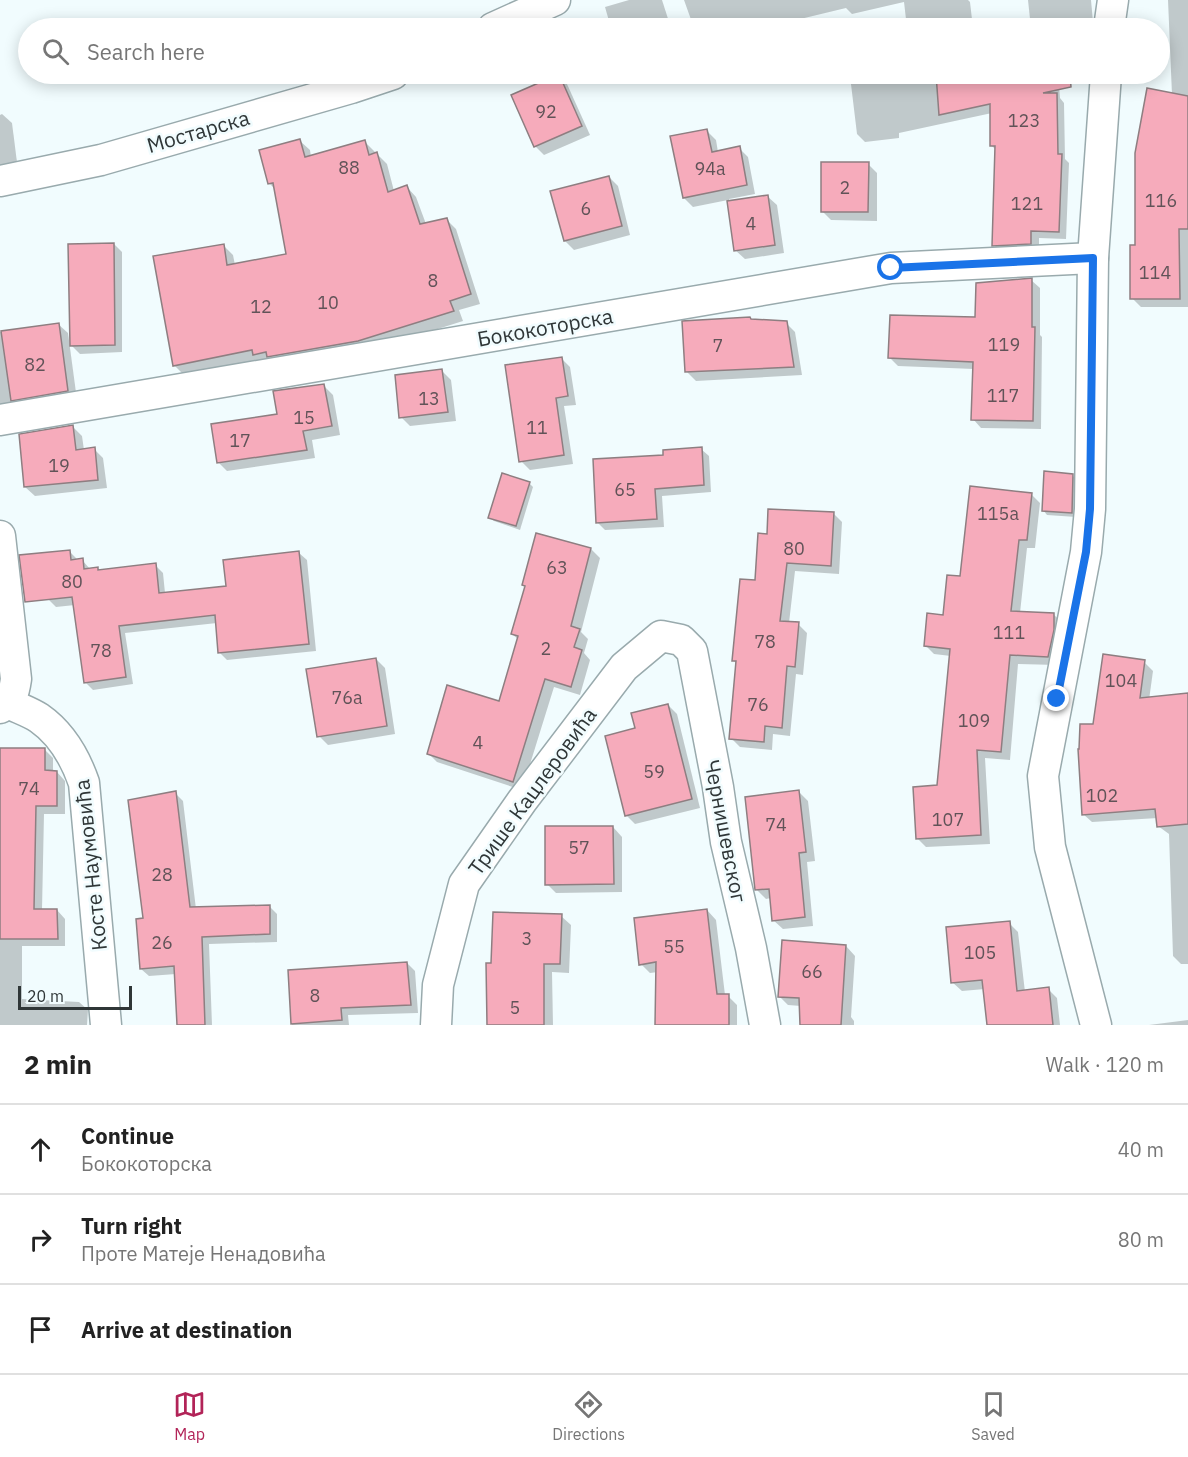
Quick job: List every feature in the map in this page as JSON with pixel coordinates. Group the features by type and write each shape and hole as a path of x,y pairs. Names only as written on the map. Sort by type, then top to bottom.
{"street":[{"path":"515,18 555,0"},
{"path":"1111,18 1113,0"},
{"name":"Мостарска","path":"0,181 101,160 363,84"},
{"path":"1096,1025 1050,847 1043,776 1086,552 1090,509 1093,258 1105,84"},
{"name":"Бококоторска","path":"0,420 891,268 1093,258"},
{"path":"0,536 16,679 14,692 4,706"},
{"name":"Трише Кацлеровића","path":"436,1025 438,984 464,884 522,801 624,667 661,636 681,640"},
{"name":"Чернишевског","path":"681,640 692,651 726,842 751,948 765,1025"},
{"name":"Косте Наумовића","path":"4,706 38,717 62,739 76,761 84,783 106,1025"}],"building":[{"path":"536,84 563,84 582,126 534,147 511,95"},
{"path":"937,84 1071,84 1071,87 1043,93 1057,93 1058,154 1062,154 1059,232 1031,231 1031,244 992,246 995,146 990,146 990,104 939,115"},
{"path":"1147,88 1188,96 1188,229 1179,229 1180,299 1130,299 1130,245 1135,245 1135,153"},
{"path":"707,129 712,152 740,146 747,185 683,198 670,136"},
{"path":"300,139 305,157 365,140 369,155 377,152 388,192 407,185 420,224 447,218 471,294 450,301 454,311 358,341 267,357 266,352 253,355 252,350 173,366 153,256 224,244 227,265 286,254 273,183 268,184 259,150"},
{"path":"821,162 869,162 868,212 821,212"},
{"path":"609,176 622,226 564,241 550,191"},
{"path":"768,195 775,245 734,251 727,201"},
{"path":"114,243 115,345 70,346 68,244"},
{"path":"1032,278 1032,327 1035,327 1033,421 971,420 973,362 888,358 890,315 975,317 976,283"},
{"path":"750,317 751,319 787,321 794,367 685,372 682,321"},
{"path":"59,323 68,391 11,401 1,331"},
{"path":"562,357 568,396 556,398 564,455 519,462 505,365"},
{"path":"442,369 448,412 399,418 395,375"},
{"path":"324,384 332,426 303,431 307,450 217,463 211,424 277,414 273,391"},
{"path":"73,425 76,450 95,447 98,480 24,487 19,434"},
{"path":"702,447 704,485 655,489 657,519 596,523 593,459 663,455 663,450"},
{"path":"1044,471 1073,474 1072,513 1042,511"},
{"path":"502,473 530,482 516,526 488,518"},
{"path":"970,486 1032,493 1027,540 1019,540 1011,611 1054,613 1054,630 1048,657 1010,655 1001,752 977,750 981,835 916,839 913,787 937,785 950,649 924,646 927,613 943,615 947,575 960,576"},
{"path":"768,509 834,512 831,566 787,563 780,621 799,622 795,667 787,666 782,728 765,726 764,742 729,739 736,661 732,661 740,579 755,580 758,533 767,534"},
{"path":"536,533 591,548 571,626 580,629 574,647 582,650 571,687 545,679 513,782 427,754 447,685 499,701 518,636 511,634 525,586 522,585"},
{"path":"70,550 71,560 83,558 84,569 98,567 98,570 156,563 159,593 226,586 223,560 299,551 309,644 218,653 215,615 119,626 126,677 84,683 72,597 25,602 19,555"},
{"path":"1103,654 1145,660 1140,698 1188,693 1188,824 1157,827 1155,809 1082,815 1078,749 1080,724 1093,724"},
{"path":"376,658 387,726 317,737 306,669"},
{"path":"668,704 692,799 625,816 605,736 635,728 631,713"},
{"path":"0,748 45,748 45,770 57,771 57,806 36,806 34,909 57,909 58,939 0,939"},
{"path":"799,790 806,852 799,853 805,917 772,921 769,889 755,890 745,797"},
{"path":"176,791 190,907 270,905 270,934 202,937 205,1025 177,1025 174,966 140,969 136,919 143,918 128,800"},
{"path":"545,826 613,826 614,884 545,885"},
{"path":"707,909 717,994 729,994 729,1025 655,1025 656,962 639,965 634,918"},
{"path":"493,912 562,914 560,964 544,964 544,1025 487,1025 486,963 491,963"},
{"path":"1010,921 1017,991 1049,987 1053,1025 987,1025 982,980 951,983 946,927"},
{"path":"782,940 846,945 841,1025 800,1025 799,998 778,997"},
{"path":"407,962 411,1005 341,1008 342,1020 291,1024 288,970"}],"route":[{"path":"891,268 1093,258 1090,509 1086,552 1057,699"}]}
